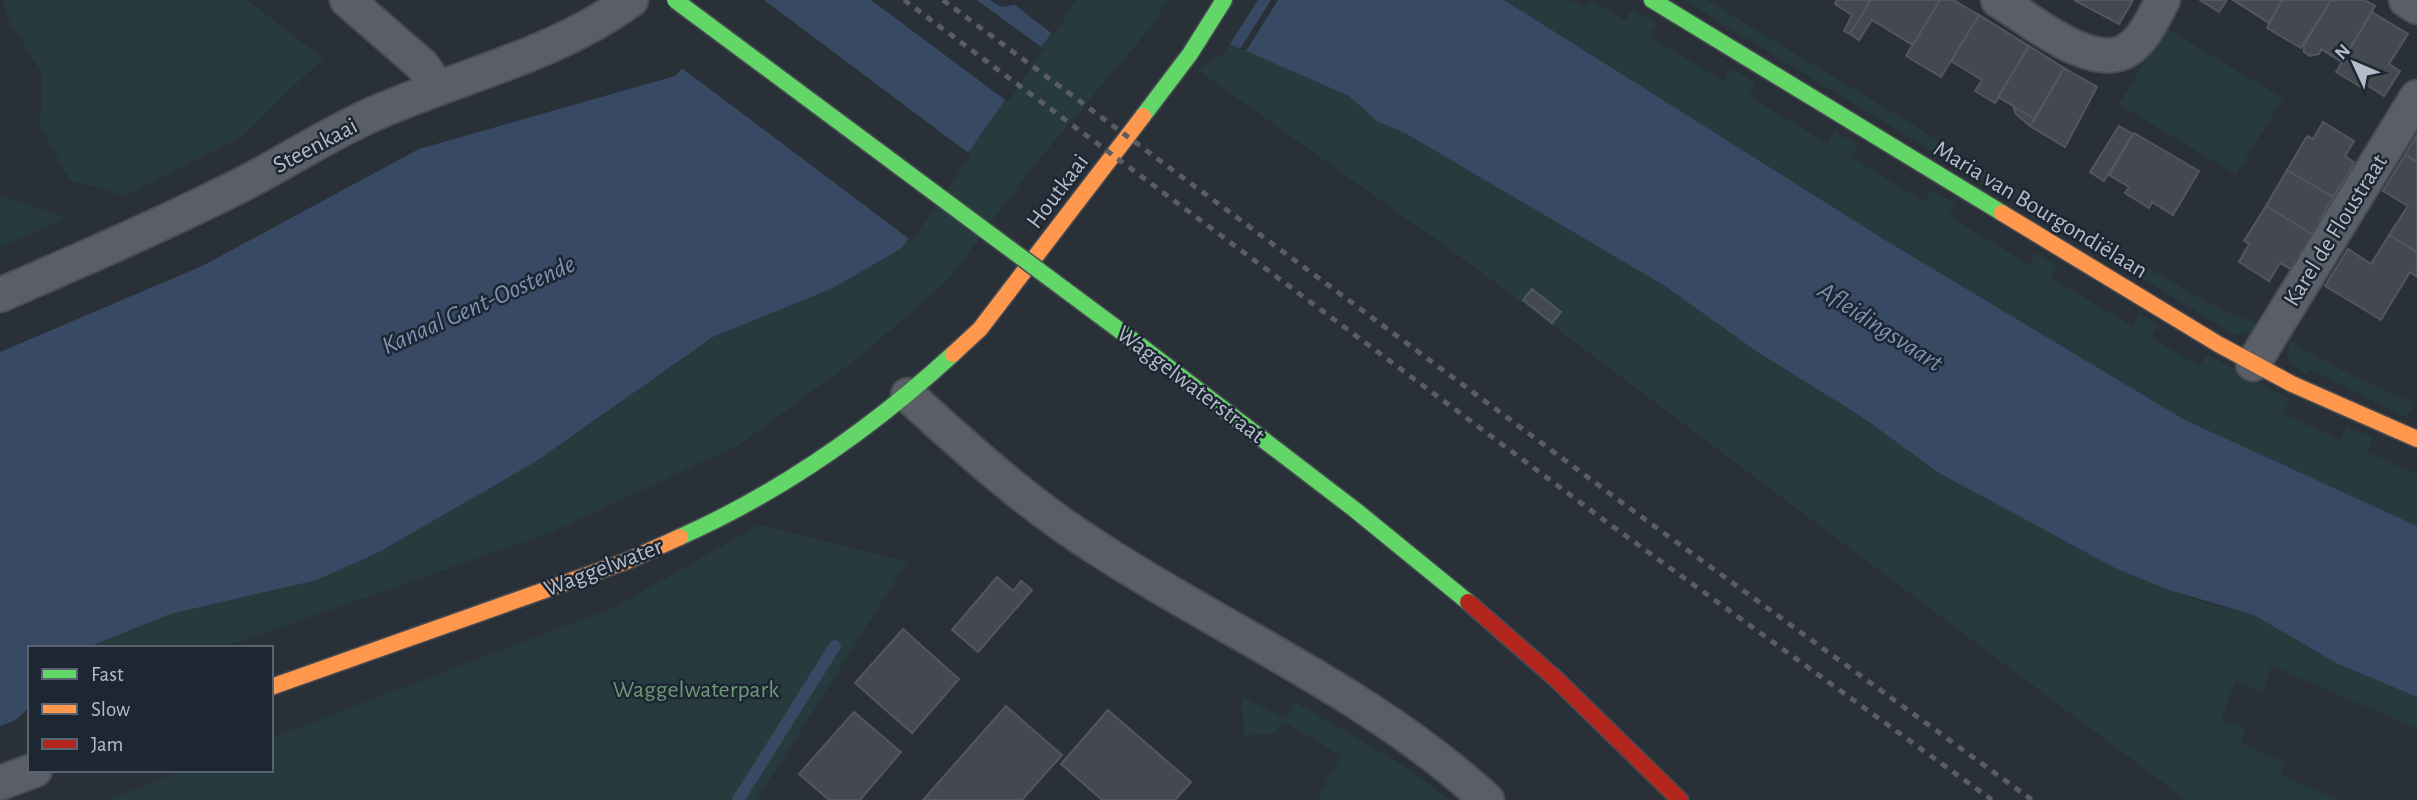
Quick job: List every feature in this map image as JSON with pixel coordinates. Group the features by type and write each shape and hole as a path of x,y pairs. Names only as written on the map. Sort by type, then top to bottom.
{"street":[{"path":"347,0 422,65 438,88"},
{"name":"Steenkaai","path":"0,295 246,182 376,113 559,43 601,21 631,0"},
{"name":"Waggelwaterstraat","path":"676,0 1146,350 1387,536 1519,644 1680,800"},
{"name":"Houtkaai","path":"908,395 980,329 1207,27 1224,0"},
{"name":"Maria van Bourgondiëlaan","path":"1652,0 2253,364 2417,439"},
{"path":"1998,0 2079,50 2100,58 2129,49 2144,34 2163,0"},
{"path":"2406,0 2417,7"},
{"name":"Karel de Floustraat","path":"2253,364 2417,97"},
{"path":"908,395 1032,505 1099,550 1366,708 1449,765 1487,800"},
{"name":"Waggelwater","path":"273,686 627,561 705,526 782,486 908,395"},
{"path":"0,783 30,772"}],"green space":[{"path":"2,0 247,0 323,58 241,137 126,196 70,180 40,127 42,73 9,21"},
{"path":"1073,0 1168,0 1150,28 1030,170 948,280 862,355 739,445 552,532 228,646 91,646 535,462 713,337 833,288 902,248"},
{"path":"1504,0 1571,0 1584,8 1591,0 1625,20 1632,9 1657,23 1649,36 1724,81 1732,68 1756,84 1749,96 1828,144 1835,131 1858,145 1851,157 1924,201 1932,190 1956,204 1949,216 2029,265 2036,253 2057,265 2051,278 2132,326 2140,314 2158,325 2151,338 2200,366 2207,354 2290,399 2283,413 2340,440 2347,427 2373,438 2367,452 2417,474 2417,526 2183,419 1885,240"},
{"path":"1683,0 1707,0 2170,281 2222,310 2258,324 2251,332 2235,335"},
{"path":"2165,28 2283,98 2236,175 2119,104"},
{"path":"1230,44 1349,96 1378,122 1405,133 1665,286 1756,351 1859,415 1939,473 2113,567 2206,603 2254,615 2336,663 2417,697 2417,729 2272,666 2262,692 2235,682 2221,720 2246,729 2241,743 2285,762 2281,775 2339,800 2186,800 1473,266 1198,70 1224,54"},
{"path":"0,196 68,218 0,247"},
{"path":"2289,341 2355,377 2415,403 2407,417 2311,370 2305,374 2288,359"},
{"name":"Waggelwaterpark","path":"759,525 907,562 757,800 108,800 181,772 273,772 273,737 617,606"},
{"path":"1242,697 1286,719 1295,702 1402,765 1450,800 1324,800 1318,796 1341,756 1285,722 1273,733 1244,736"}],"water":[{"name":"Kanaal Gent-Oostende","path":"746,0 990,0 1002,7 1013,5 1019,0 1068,9 902,248 833,288 713,337 535,462 379,552 317,580 170,614 91,646 28,646 28,708 16,720 0,726 0,352 202,266 419,149 675,76"},
{"name":"Afleidingsvaart","path":"1210,0 1504,0 1885,240 2183,419 2417,526 2417,697 2336,663 2254,615 2166,589 2113,567 1939,473 1859,415 1756,351 1665,286 1405,133 1378,122 1349,96 1230,44"}],"pier":[{"path":"741,0 764,0 971,155 912,241 679,66"},
{"path":"871,0 977,0 1044,49 1008,102"},
{"path":"1076,0 1054,35 1011,2"},
{"path":"1206,0 1258,0 1228,47"},
{"path":"1271,0 1278,0 1246,51 1240,49"}],"building":[{"path":"1837,0 1871,0 1850,34 1844,31 1852,15 1835,4"},
{"path":"1871,0 1940,0 1913,45 1872,20 1859,40 1850,34"},
{"path":"1940,0 1953,0 1979,15 1941,77 1906,56"},
{"path":"2074,0 2133,0 2119,24"},
{"path":"2200,0 2227,0 2219,12"},
{"path":"2233,0 2282,0 2269,23"},
{"path":"2282,0 2331,0 2301,48 2267,28"},
{"path":"2331,0 2364,0 2375,6 2342,62 2321,49 2319,54 2310,56 2304,52 2304,45"},
{"path":"2372,12 2408,34 2389,64 2400,71 2384,96 2364,83 2361,87 2336,72"},
{"path":"1979,15 2029,46 1995,103 1975,91 1982,80 1951,61"},
{"path":"2029,46 2064,68 2035,119 1998,97"},
{"path":"2064,68 2097,87 2065,147 2030,126"},
{"path":"2013,106 2035,119 2030,126 2016,114"},
{"path":"2323,122 2354,141 2345,156 2355,163 2333,197 2287,170 2307,136 2313,139"},
{"path":"2119,126 2133,134 2104,181 2090,172"},
{"path":"2134,133 2199,171 2173,215 2152,202 2149,208 2125,193 2129,187 2109,175"},
{"path":"2417,135 2417,162 2405,155"},
{"path":"2405,155 2417,162 2417,252 2389,235 2408,206 2383,191"},
{"path":"2287,170 2333,197 2312,234 2266,206"},
{"path":"2266,206 2312,234 2291,269 2280,263 2269,281 2239,262 2249,244 2244,241"},
{"path":"2389,235 2417,252 2417,277 2410,272 2381,320 2325,286 2348,249 2371,264"},
{"path":"1532,289 1561,312 1552,323 1523,300"},
{"path":"997,577 1013,591 1021,581 1032,590 978,652 952,630"},
{"path":"903,629 959,679 912,733 855,683"},
{"path":"1006,706 1062,755 1022,800 923,800"},
{"path":"1108,710 1191,782 1175,800 1102,800 1061,764"},
{"path":"854,712 901,752 860,800 829,800 799,774"}],"waterway":[{"path":"738,800 835,646"}],"railway":[{"path":"904,0 1612,526 1992,800"},
{"path":"943,0 1628,507 2032,800"}],"traffic: fast":[{"path":"675,0 1146,350"},
{"path":"1143,116 1190,54 1224,0"},
{"path":"1652,0 2002,213"},
{"path":"1146,350 1354,509 1468,602"},
{"path":"680,537 754,500 824,457 890,408 953,354"}],"traffic: slow":[{"path":"953,354 980,329 1143,116"},
{"path":"2002,213 2218,344 2292,384 2417,439"},
{"path":"273,686 627,561 680,537"}],"traffic: jam":[{"path":"1468,602 1555,678 1680,800"}]}
